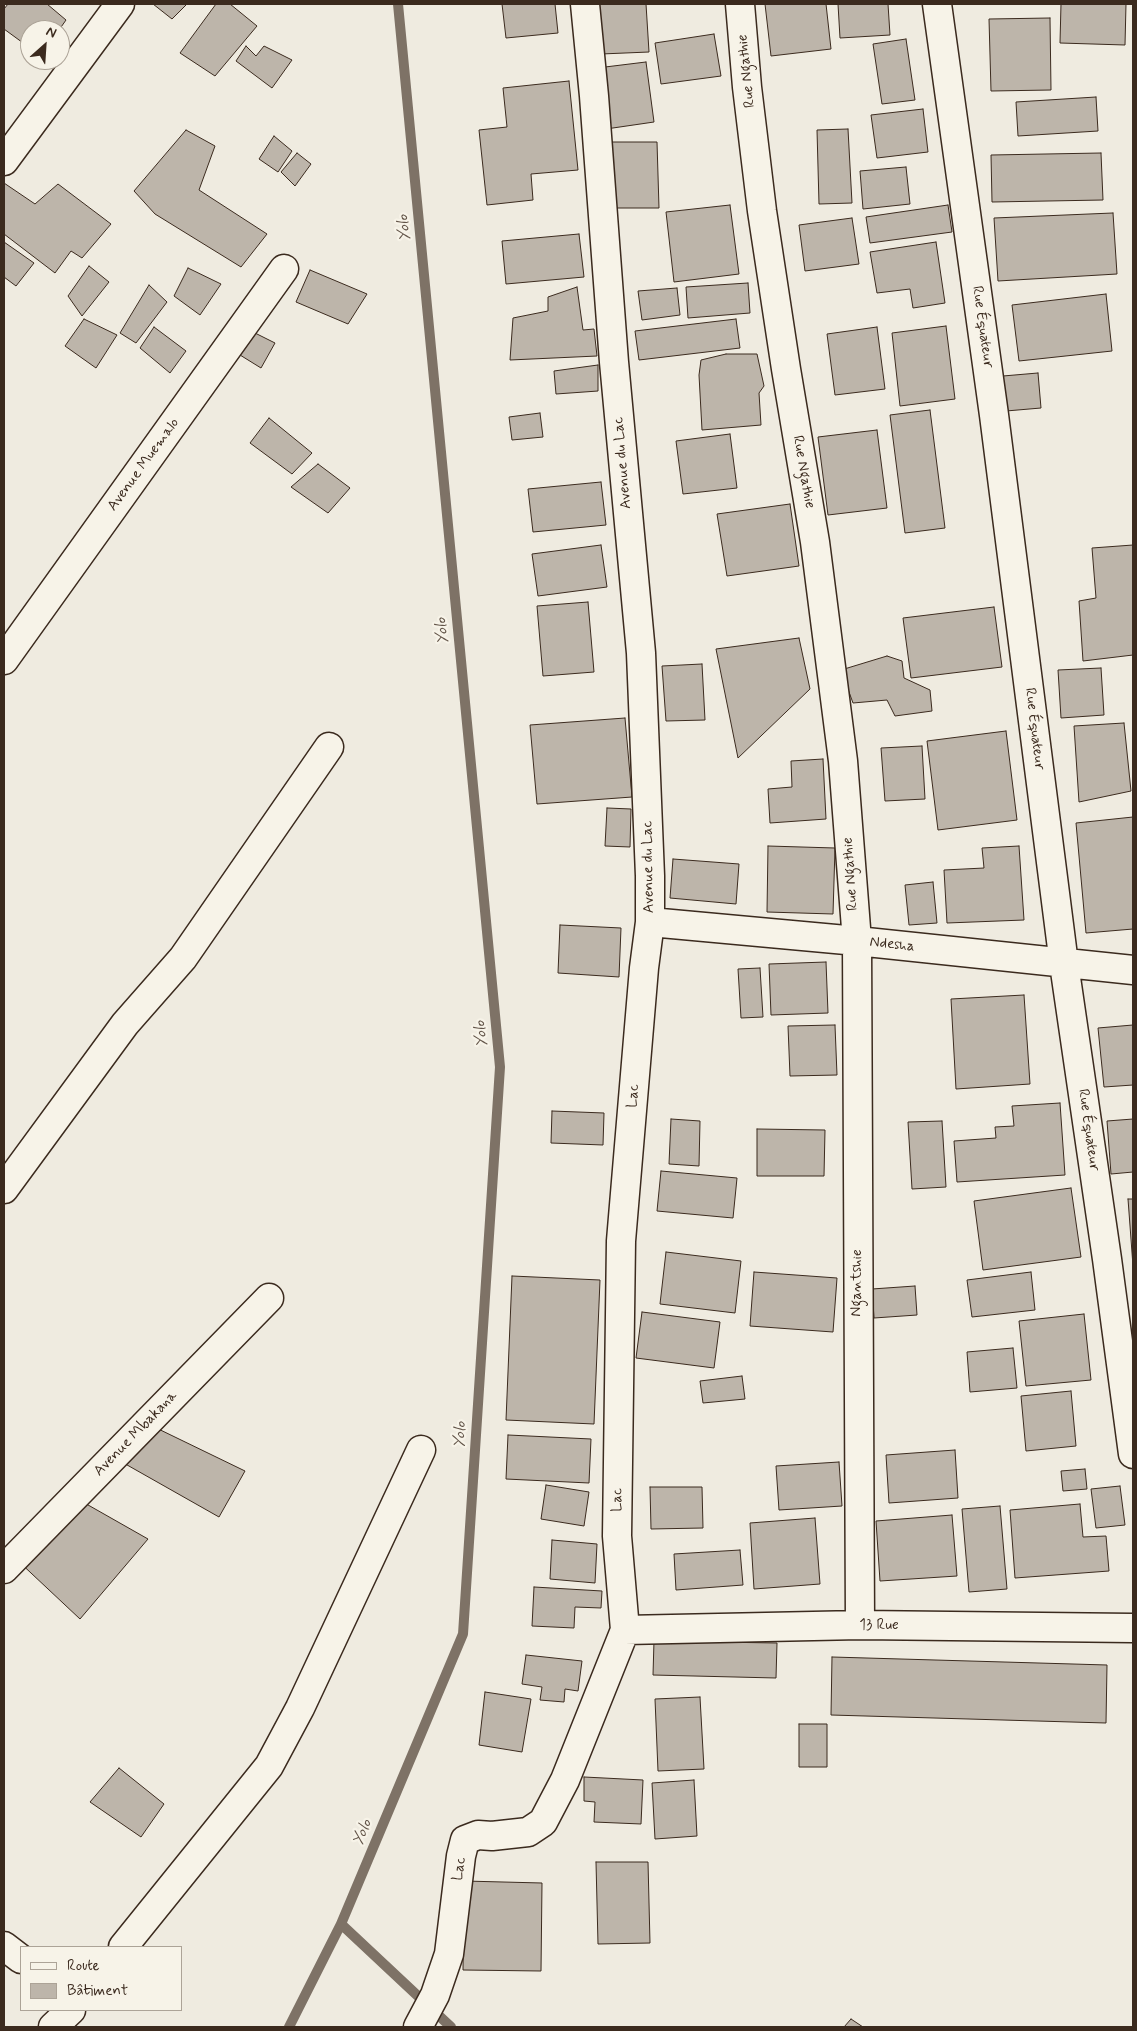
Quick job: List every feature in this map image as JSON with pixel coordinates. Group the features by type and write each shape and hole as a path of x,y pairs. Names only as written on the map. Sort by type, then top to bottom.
{"street":[{"path":"4,160 120,4"},
{"name":"Avenue du Lac","path":"585,4 594,96 614,362 641,653 650,876 650,922"},
{"name":"Rue Ngathie","path":"740,4 747,87 762,210 786,370 815,542 843,761 857,941"},
{"name":"Rue Équateur","path":"937,4 994,415 1064,964 1133,1454"},
{"name":"Avenue Muemalo","path":"4,660 284,269"},
{"path":"4,1189 125,1024 182,958 329,747"},
{"name":"Ndesha","path":"650,922 857,941 1133,970"},
{"name":"Lac","path":"418,2027 435,1995 449,1954 461,1856 466,1840 478,1835 492,1836 528,1832 543,1822 565,1780 625,1630 618,1536 620,1241 644,968 650,922"},
{"name":"Ngantshie","path":"857,941 860,1625"},
{"name":"Avenue Mbakana","path":"4,1570 269,1298"},
{"path":"124,1946 269,1766 300,1708 421,1450"},
{"name":"13 Rue","path":"625,1630 860,1625 1133,1628"},
{"path":"4,1946 20,1958"},
{"path":"52,2027 70,2011"}],"building":[{"path":"8,4 47,4 66,20 20,20 20,41 4,29 4,9"},
{"path":"153,4 187,4 172,19"},
{"path":"216,4 230,4 257,26 215,76 180,53"},
{"path":"502,4 555,4 558,33 506,38"},
{"path":"598,4 646,4 649,52 601,54"},
{"path":"765,4 826,4 831,49 771,56"},
{"path":"838,4 888,4 890,35 840,38"},
{"path":"1061,4 1126,4 1125,45 1060,43"},
{"path":"1050,18 1051,90 991,91 989,19"},
{"path":"714,34 721,76 661,84 655,43"},
{"path":"906,39 915,100 882,104 873,44"},
{"path":"246,46 256,56 264,46 292,60 272,88 236,61"},
{"path":"646,62 654,122 606,129 597,68"},
{"path":"569,81 578,170 531,174 533,200 487,205 479,130 507,127 503,88"},
{"path":"1096,97 1098,131 1018,136 1016,102"},
{"path":"923,109 928,152 877,158 871,115"},
{"path":"848,129 852,203 819,204 817,130"},
{"path":"186,130 215,146 199,190 267,234 241,267 155,214 134,191"},
{"path":"274,136 292,151 278,172 259,159"},
{"path":"610,142 657,142 659,208 612,208"},
{"path":"297,153 311,164 295,186 281,172"},
{"path":"1101,153 1103,200 992,202 991,155"},
{"path":"906,167 910,204 863,209 860,171"},
{"path":"4,183 35,204 58,184 111,224 82,258 71,251 55,273 4,234"},
{"path":"730,205 739,274 674,282 666,212"},
{"path":"948,205 952,232 870,243 866,217"},
{"path":"1113,213 1117,274 998,281 994,218"},
{"path":"852,218 859,264 805,271 799,225"},
{"path":"579,234 584,277 506,284 502,241"},
{"path":"4,242 34,263 16,286 4,277"},
{"path":"936,242 945,303 913,308 910,289 877,293 870,252"},
{"path":"89,266 109,282 82,316 68,296"},
{"path":"188,268 221,284 200,315 174,296"},
{"path":"310,270 367,294 348,324 296,302"},
{"path":"748,283 750,313 688,318 686,287"},
{"path":"149,285 167,302 136,343 120,333"},
{"path":"577,287 583,330 594,329 597,356 510,360 513,318 548,311 548,297"},
{"path":"677,288 680,315 642,320 638,291"},
{"path":"1106,294 1112,351 1019,361 1012,305"},
{"path":"84,319 117,335 96,368 65,346"},
{"path":"736,319 740,348 639,360 635,331"},
{"path":"946,326 955,399 900,406 892,333"},
{"path":"154,327 186,351 170,373 140,348"},
{"path":"877,327 885,389 835,395 827,334"},
{"path":"253,332 275,343 261,368 240,355"},
{"path":"726,354 757,354 764,386 759,393 761,425 702,430 699,375 701,360"},
{"path":"598,365 598,391 556,394 554,371"},
{"path":"1038,373 1041,408 1006,411 1003,376"},
{"path":"930,410 945,528 905,533 890,415"},
{"path":"540,413 543,437 512,440 509,417"},
{"path":"269,418 312,453 292,474 250,443"},
{"path":"877,430 887,508 828,515 818,437"},
{"path":"730,434 737,488 683,494 676,441"},
{"path":"318,464 350,488 328,513 291,487"},
{"path":"601,482 606,525 533,532 528,489"},
{"path":"790,504 799,566 727,576 717,514"},
{"path":"601,545 607,587 538,596 532,554"},
{"path":"1133,545 1133,655 1083,661 1079,601 1096,598 1092,548"},
{"path":"588,602 594,672 543,676 537,606"},
{"path":"994,607 1002,667 911,678 903,618"},
{"path":"799,638 810,689 738,758 716,649"},
{"path":"887,656 902,661 904,678 930,690 932,711 895,716 887,700 853,703 841,670"},
{"path":"702,664 705,720 666,721 662,666"},
{"path":"1101,668 1104,715 1061,718 1058,670"},
{"path":"625,718 632,797 537,804 530,725"},
{"path":"1124,723 1131,791 1079,802 1074,726"},
{"path":"1006,731 1017,820 938,830 927,741"},
{"path":"922,746 925,799 885,801 881,748"},
{"path":"823,759 826,819 770,823 768,789 792,787 791,761"},
{"path":"607,808 631,809 630,847 605,846"},
{"path":"1133,817 1133,929 1086,933 1076,823"},
{"path":"768,846 835,848 833,914 767,912"},
{"path":"1019,846 1024,920 947,923 944,870 984,868 982,848"},
{"path":"673,859 739,864 736,904 670,898"},
{"path":"933,882 937,923 909,925 905,885"},
{"path":"560,925 621,928 619,977 558,973"},
{"path":"826,962 828,1013 771,1015 769,964"},
{"path":"760,968 763,1017 741,1018 738,969"},
{"path":"1024,995 1030,1084 956,1089 951,999"},
{"path":"835,1025 837,1075 790,1076 788,1026"},
{"path":"1133,1025 1133,1085 1104,1087 1098,1028"},
{"path":"1060,1103 1065,1175 957,1182 954,1141 996,1138 995,1127 1014,1126 1012,1106"},
{"path":"552,1111 604,1113 603,1145 551,1143"},
{"path":"671,1119 700,1121 699,1166 669,1164"},
{"path":"1133,1119 1133,1172 1111,1174 1107,1121"},
{"path":"942,1121 946,1187 912,1189 908,1122"},
{"path":"757,1129 825,1130 824,1176 757,1176"},
{"path":"661,1171 737,1178 733,1218 657,1211"},
{"path":"1071,1188 1081,1257 983,1270 974,1201"},
{"path":"1128,1199 1133,1199 1133,1266"},
{"path":"666,1252 741,1261 735,1313 660,1304"},
{"path":"754,1272 837,1278 833,1332 750,1326"},
{"path":"1031,1272 1035,1310 972,1317 967,1280"},
{"path":"512,1276 600,1280 594,1424 506,1420"},
{"path":"915,1286 917,1315 874,1318 872,1289"},
{"path":"642,1312 720,1322 714,1368 636,1358"},
{"path":"1084,1314 1091,1380 1026,1386 1019,1321"},
{"path":"1013,1348 1017,1388 970,1392 967,1352"},
{"path":"742,1376 745,1399 703,1403 700,1381"},
{"path":"1071,1391 1076,1446 1026,1451 1021,1396"},
{"path":"146,1423 245,1471 219,1517 113,1457"},
{"path":"508,1435 591,1439 589,1483 506,1479"},
{"path":"955,1450 958,1498 889,1503 886,1455"},
{"path":"839,1462 842,1506 779,1510 776,1466"},
{"path":"1085,1469 1087,1489 1063,1491 1061,1471"},
{"path":"546,1485 589,1492 584,1526 541,1519"},
{"path":"1120,1486 1125,1525 1096,1528 1091,1489"},
{"path":"650,1487 702,1487 703,1528 651,1529"},
{"path":"74,1497 148,1539 80,1619 15,1558"},
{"path":"1080,1504 1083,1537 1106,1536 1109,1571 1015,1578 1010,1510"},
{"path":"1000,1506 1007,1589 969,1592 962,1509"},
{"path":"952,1515 957,1576 880,1581 876,1521"},
{"path":"815,1518 820,1584 754,1589 750,1523"},
{"path":"552,1540 597,1544 595,1583 550,1579"},
{"path":"740,1550 743,1585 676,1590 674,1554"},
{"path":"534,1587 602,1591 601,1608 575,1607 574,1628 532,1626"},
{"path":"654,1641 777,1643 776,1678 653,1675"},
{"path":"526,1655 582,1661 578,1691 565,1689 564,1702 540,1700 542,1687 522,1684"},
{"path":"832,1657 1107,1665 1106,1723 831,1715"},
{"path":"485,1692 531,1699 522,1752 479,1745"},
{"path":"700,1697 704,1769 658,1771 655,1699"},
{"path":"799,1724 827,1724 827,1767 799,1767"},
{"path":"119,1768 164,1804 141,1837 90,1802"},
{"path":"584,1777 643,1780 641,1824 594,1822 595,1802 584,1801"},
{"path":"694,1780 697,1836 655,1839 652,1783"},
{"path":"596,1862 648,1862 650,1943 598,1944"},
{"path":"464,1881 542,1883 541,1971 463,1970"},
{"path":"851,2019 863,2027 844,2027"}],"waterway":[{"name":"Yolo","path":"289,2027 341,1924 463,1634 500,1067 398,4"},
{"path":"341,1924 451,2027"}]}
